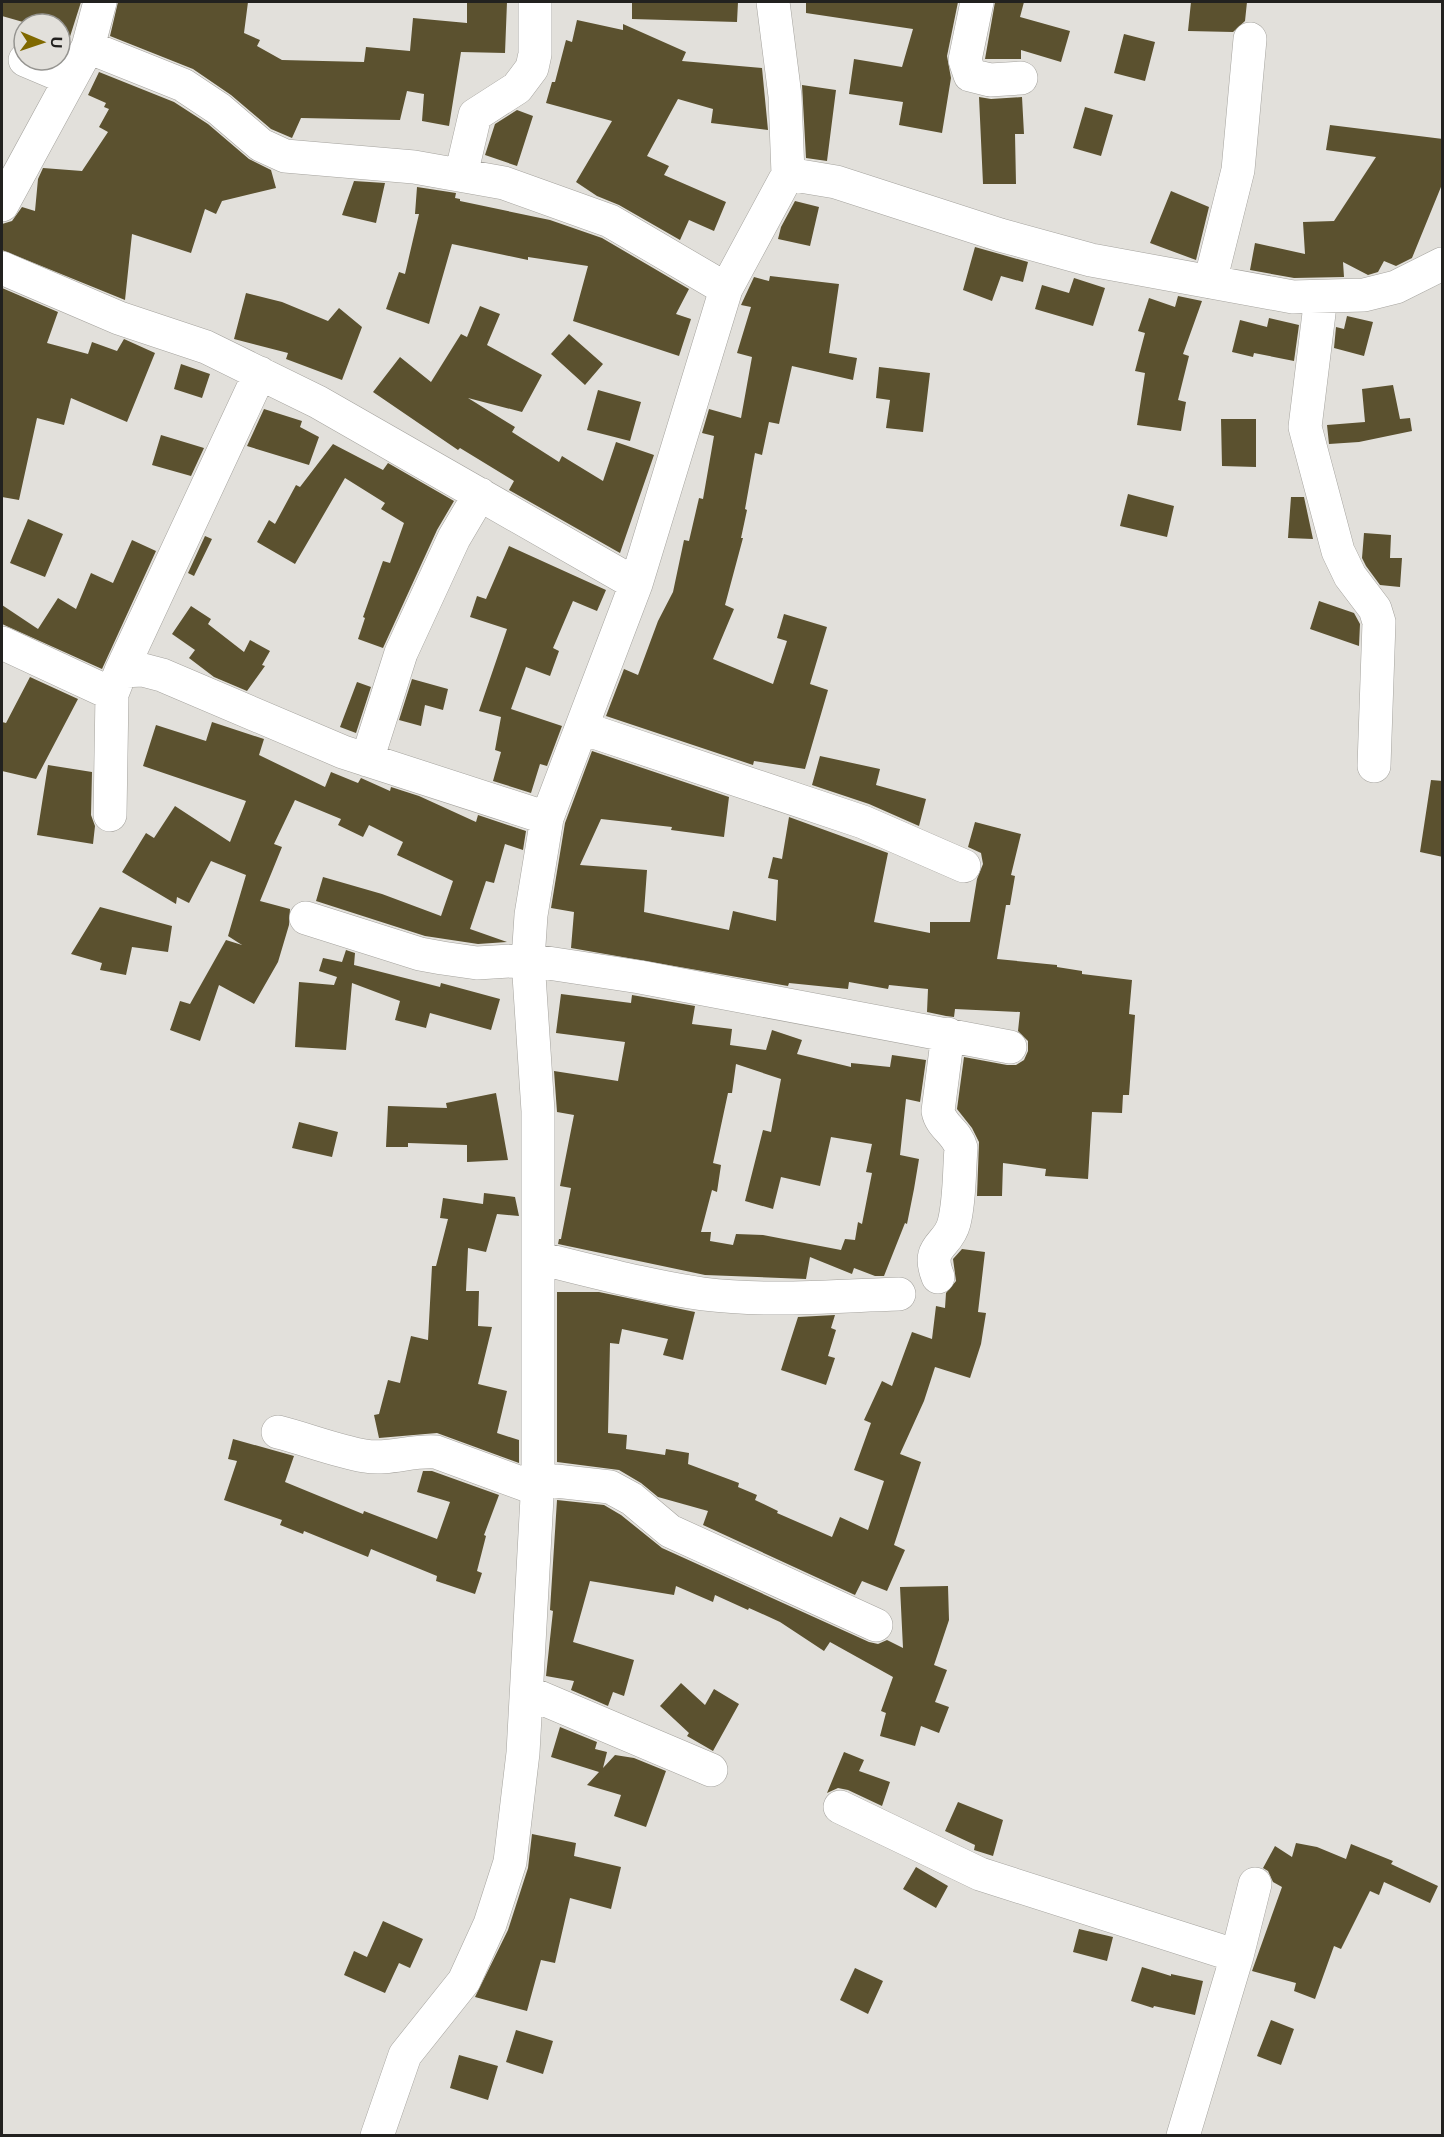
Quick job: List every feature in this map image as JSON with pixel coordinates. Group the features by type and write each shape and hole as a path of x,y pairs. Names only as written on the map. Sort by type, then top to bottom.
{"street":[{"path":"2,205 88,48 100,2"},
{"path":"461,175 475,115 517,88 534,63 535,2"},
{"path":"377,2136 405,2055 464,1981 490,1924 510,1862 524,1753 538,1484 538,1111 528,960 531,915 547,818 636,584 726,290 788,174 785,96 773,2"},
{"path":"976,2 964,60 970,75 990,80 1021,78"},
{"path":"1210,282 1238,170 1250,39"},
{"path":"88,48 183,85 219,109 261,145 285,156 358,160 504,183 610,221 726,290"},
{"path":"53,72 70,79"},
{"path":"788,174 836,182 1091,260 1293,297 1364,296 1396,287 1443,264"},
{"path":"2,268 119,318 206,347 260,373 318,402 636,584"},
{"path":"1321,297 1305,427 1338,551 1350,576 1375,609 1379,622 1374,766"},
{"path":"110,815 117,682 260,373"},
{"path":"367,760 401,653 454,538 480,494"},
{"path":"2,643 117,682 143,670 162,675 367,760 547,818"},
{"path":"582,728 863,822 964,866"},
{"path":"306,918 420,954 477,963 528,960 640,977 1010,1047"},
{"path":"938,1277 934,1262 935,1251 954,1223 961,1148 958,1139 940,1121 938,1111 948,1034"},
{"path":"538,1258 657,1287 705,1294 774,1297 899,1294"},
{"path":"278,1432 365,1456 386,1456 419,1451 436,1452 538,1484 610,1487 632,1499 670,1531 876,1625"},
{"path":"527,1692 711,1770"},
{"path":"840,1807 980,1874 1237,1956"},
{"path":"1183,2136 1237,1956 1255,1884"}],"building":[{"path":"2,2 81,2 72,30 72,12 12,12 12,19 2,16"},
{"path":"118,2 248,2 244,33 260,40 257,46 282,60 364,62 366,47 410,51 413,18 467,23 467,2 507,2 505,53 461,52 449,126 422,121 424,94 407,91 400,120 301,118 292,138 271,129 231,95 193,69 110,36"},
{"path":"632,2 738,2 737,22 632,19"},
{"path":"806,2 958,2 947,56 951,78 942,133 899,125 903,102 849,94 854,59 902,67 913,29 806,13"},
{"path":"995,2 1024,2 1020,17 1070,31 1061,62 1021,50 1021,59 985,59"},
{"path":"1191,2 1247,2 1245,21 1233,32 1188,31"},
{"path":"577,20 623,30 623,24 686,52 682,61 762,68 768,130 711,123 713,109 678,99 647,156 669,166 664,175 726,202 714,231 689,220 680,240 619,205 597,196 576,182 612,121 546,103 552,82 555,82 566,40 572,42"},
{"path":"1124,34 1155,42 1145,81 1114,73"},
{"path":"99,72 174,102 208,124 249,159 271,170 276,188 222,201 216,214 205,209 191,253 132,234 125,300 2,250 2,224 12,221 22,207 35,211 38,179 43,168 82,171 108,132 99,127 109,109 104,107 106,103 88,95"},
{"path":"802,85 836,90 827,161 806,158"},
{"path":"979,97 991,99 1022,97 1024,134 1015,134 1016,184 983,184"},
{"path":"1085,107 1113,115 1101,156 1073,148"},
{"path":"517,110 533,116 517,166 485,155 495,124"},
{"path":"1330,125 1443,139 1443,182 1412,258 1396,266 1384,261 1378,272 1368,275 1343,262 1344,277 1294,278 1250,270 1255,243 1305,254 1303,222 1334,221 1376,157 1326,150"},
{"path":"354,181 385,183 376,223 342,215"},
{"path":"417,187 456,193 455,198 460,201 550,220 602,238 689,289 676,314 691,319 679,356 573,321 588,266 528,257 528,260 452,244 429,324 386,309 399,272 405,274 419,214 415,214"},
{"path":"1171,191 1209,207 1196,260 1150,243"},
{"path":"795,201 819,207 810,246 778,239 781,227"},
{"path":"975,247 1028,262 1023,282 1001,276 992,301 963,290"},
{"path":"770,276 839,284 829,353 857,358 853,380 792,366 779,424 769,422 762,455 755,453 745,509 747,510 741,538 743,538 725,605 734,609 713,659 773,684 787,641 777,638 784,614 827,627 810,684 828,690 805,769 754,761 753,765 606,716 624,669 638,675 658,621 673,592 684,540 689,541 699,498 703,499 714,436 702,433 709,409 741,418 752,357 737,353 751,307 741,305 754,277 769,281"},
{"path":"1074,278 1105,288 1093,326 1035,309 1042,285 1069,293"},
{"path":"2,288 58,312 47,343 88,354 92,342 117,351 124,339 155,353 127,422 71,398 64,425 37,418 19,500 2,497"},
{"path":"246,293 282,302 328,321 339,308 362,327 342,380 286,359 288,353 234,339"},
{"path":"1178,296 1202,301 1183,354 1189,356 1178,400 1186,402 1181,431 1137,425 1145,373 1135,371 1145,333 1138,331 1149,298 1175,307"},
{"path":"480,306 500,314 487,345 542,375 522,412 468,398 515,427 512,432 559,462 562,456 603,481 616,442 654,455 620,553 509,490 514,481 460,448 458,450 373,392 400,357 431,382 461,334 467,337"},
{"path":"1347,316 1373,322 1364,356 1334,348 1336,327 1344,329"},
{"path":"1269,318 1299,325 1294,361 1254,353 1253,357 1232,352 1240,320 1267,327"},
{"path":"569,334 603,364 585,385 551,354"},
{"path":"181,364 210,374 202,398 174,389"},
{"path":"879,367 930,373 923,432 886,428 890,400 876,398"},
{"path":"1393,385 1400,419 1410,418 1412,431 1359,442 1329,444 1327,425 1365,422 1362,389"},
{"path":"598,390 641,402 630,441 587,430"},
{"path":"264,409 302,421 300,427 319,437 309,465 247,446"},
{"path":"1221,419 1256,419 1256,467 1222,466"},
{"path":"161,435 204,448 191,476 152,465"},
{"path":"333,444 383,470 388,463 454,501 437,530 383,648 358,639 365,618 363,617 383,561 390,563 404,523 381,509 385,503 345,478 295,564 257,542 269,520 275,524 296,485 300,487"},
{"path":"1128,494 1174,506 1167,537 1120,526"},
{"path":"1291,497 1304,497 1313,539 1288,538"},
{"path":"28,519 63,534 45,577 10,563"},
{"path":"1364,533 1391,535 1390,558 1402,558 1400,587 1380,585 1366,566 1362,558"},
{"path":"205,536 212,539 194,576 188,573"},
{"path":"132,540 156,551 102,669 2,624 2,605 38,629 58,598 76,609 91,573 113,583"},
{"path":"509,546 606,590 597,611 573,601 553,648 559,651 550,676 526,667 511,709 562,726 547,766 540,764 531,793 493,781 501,752 495,750 501,717 479,711 507,629 470,617 477,596 486,599"},
{"path":"1319,601 1354,613 1360,624 1359,646 1310,629"},
{"path":"191,606 211,619 208,624 244,652 250,640 270,651 262,665 265,666 247,691 214,677 189,658 195,650 172,634"},
{"path":"30,677 78,699 36,779 2,771 2,722 6,723"},
{"path":"412,679 448,689 443,710 425,705 421,726 399,720"},
{"path":"357,682 371,687 356,733 340,727"},
{"path":"212,722 264,739 259,755 325,787 331,772 358,783 361,778 390,791 391,787 419,796 476,822 478,815 526,831 523,850 505,844 494,883 486,881 470,929 507,942 478,944 425,936 316,901 323,877 382,894 441,916 453,881 397,855 403,842 369,825 363,837 338,825 341,819 295,800 274,844 282,847 260,901 290,909 289,925 278,962 254,1004 219,985 200,1041 170,1030 180,1001 190,1004 226,940 242,945 228,936 246,875 211,861 189,903 177,897 176,904 122,872 146,833 154,838 175,806 230,842 246,801 143,766 156,725 206,741"},
{"path":"592,751 729,797 724,837 671,830 672,827 601,819 580,865 647,870 644,912 729,930 733,911 776,921 778,880 768,878 773,857 782,859 789,817 888,853 874,922 930,933 930,922 970,922 977,879 983,864 981,853 968,847 975,822 1021,834 1011,875 1015,876 1010,905 1006,905 997,959 1057,965 1057,967 1082,971 1082,974 1132,980 1129,1014 1135,1015 1129,1095 1123,1095 1122,1113 1092,1112 1088,1179 1045,1176 1046,1169 1003,1163 1002,1196 977,1196 979,1142 972,1128 957,1109 964,1057 1007,1065 1016,1065 1024,1060 1028,1051 1028,1041 1018,1031 1020,1012 955,1009 954,1017 946,1016 927,1012 928,989 889,985 888,989 849,982 848,989 789,983 788,986 571,948 574,912 551,908 565,823"},
{"path":"820,756 880,769 876,785 926,799 919,826 869,804 812,785"},
{"path":"48,765 92,772 91,815 95,826 93,844 37,835"},
{"path":"1431,780 1443,781 1443,857 1420,852"},
{"path":"100,907 172,926 168,952 132,947 126,975 100,970 102,963 71,954"},
{"path":"346,950 355,953 354,965 440,987 441,983 500,999 491,1030 430,1013 426,1028 395,1020 400,1001 352,983 346,1050 295,1047 299,982 334,985 337,977 319,971 323,958 342,962"},
{"path":"561,994 631,1003 632,995 695,1006 692,1024 732,1029 730,1045 766,1050 772,1030 802,1040 797,1054 851,1067 851,1063 890,1067 892,1055 926,1060 920,1102 906,1099 900,1155 919,1159 914,1189 907,1224 905,1223 884,1276 875,1276 854,1268 852,1274 810,1257 806,1279 705,1275 558,1244 571,1188 560,1186 574,1115 557,1112 554,1071 618,1081 625,1042 556,1033","holes":["736,1064 781,1079 771,1132 763,1130 745,1201 773,1209 781,1177 820,1186 831,1137 872,1144 866,1172 872,1173 862,1224 858,1222 855,1240 845,1239 841,1250 763,1235 736,1234 733,1245 710,1241 711,1232 701,1232 712,1190 717,1192 721,1165 713,1163 728,1093 732,1093"]},
{"path":"496,1093 508,1160 467,1162 467,1145 408,1143 408,1147 386,1147 388,1106 447,1108 446,1103"},
{"path":"299,1122 338,1132 332,1157 292,1148"},
{"path":"484,1193 515,1197 519,1216 497,1214 486,1252 468,1248 466,1291 479,1291 478,1326 492,1327 478,1384 507,1391 497,1433 519,1440 519,1463 437,1433 379,1438 374,1415 379,1414 388,1380 400,1383 411,1336 428,1340 432,1266 436,1266 448,1219 440,1218 443,1198 483,1204"},
{"path":"962,1249 985,1252 978,1312 986,1313 981,1344 970,1378 935,1367 924,1401 900,1454 921,1462 894,1545 905,1550 887,1591 862,1581 855,1595 703,1525 708,1511 658,1497 641,1483 619,1470 557,1462 557,1292 599,1292 695,1312 683,1360 663,1355 668,1339 622,1329 619,1344 610,1343 608,1433 627,1435 626,1449 665,1455 666,1449 689,1453 688,1464 739,1483 738,1487 757,1495 755,1500 778,1511 777,1513 832,1537 840,1517 868,1530 884,1481 854,1470 871,1423 864,1420 882,1381 892,1386 912,1332 932,1339 936,1306 945,1308 946,1293 956,1281 953,1259"},
{"path":"835,1315 831,1328 836,1330 828,1356 835,1358 826,1385 781,1370 798,1317"},
{"path":"233,1439 294,1456 285,1482 363,1514 364,1511 437,1539 450,1502 417,1492 423,1471 432,1471 499,1495 484,1535 486,1536 477,1571 482,1573 475,1594 436,1581 437,1576 371,1549 368,1557 304,1531 303,1534 280,1525 282,1520 224,1500 237,1461 228,1459"},
{"path":"557,1500 604,1505 621,1515 662,1548 869,1642 878,1644 887,1640 903,1648 900,1587 948,1586 949,1620 934,1665 947,1670 935,1702 949,1707 939,1733 921,1726 915,1746 880,1736 886,1713 881,1711 893,1677 830,1642 824,1651 780,1622 749,1608 748,1610 715,1595 713,1602 676,1586 674,1595 590,1581 573,1642 634,1660 624,1696 613,1692 608,1706 571,1690 574,1681 546,1676 553,1611 550,1610"},
{"path":"681,1683 705,1705 714,1689 739,1704 713,1751 687,1736 689,1733 660,1706"},
{"path":"560,1727 597,1742 595,1749 607,1752 603,1768 615,1755 634,1758 666,1771 646,1827 614,1816 621,1795 587,1785 599,1772 551,1757"},
{"path":"844,1752 864,1760 859,1771 890,1782 882,1806 848,1790 838,1788 827,1793"},
{"path":"958,1802 1003,1820 993,1856 974,1850 975,1845 945,1831"},
{"path":"532,1834 576,1843 574,1856 621,1867 611,1909 570,1898 555,1963 541,1960 527,2011 475,1997 508,1930 528,1868"},
{"path":"1296,1843 1317,1847 1346,1859 1351,1844 1393,1861 1391,1864 1438,1886 1430,1903 1384,1882 1379,1895 1370,1891 1341,1949 1334,1946 1315,1999 1294,1991 1296,1983 1252,1971 1282,1887 1273,1882 1268,1871 1263,1868 1275,1846 1292,1857"},
{"path":"916,1867 948,1886 936,1908 903,1889"},
{"path":"383,1921 423,1939 410,1968 399,1963 385,1993 344,1975 354,1951 367,1957"},
{"path":"1079,1929 1113,1937 1107,1961 1073,1952"},
{"path":"1142,1967 1171,1976 1171,1974 1203,1981 1195,2015 1154,2006 1153,2008 1131,2001"},
{"path":"855,1968 883,1981 868,2014 840,2000"},
{"path":"1271,2020 1294,2029 1281,2065 1257,2056"},
{"path":"516,2030 553,2041 543,2074 506,2062"},
{"path":"459,2055 498,2066 488,2100 450,2088"}]}
